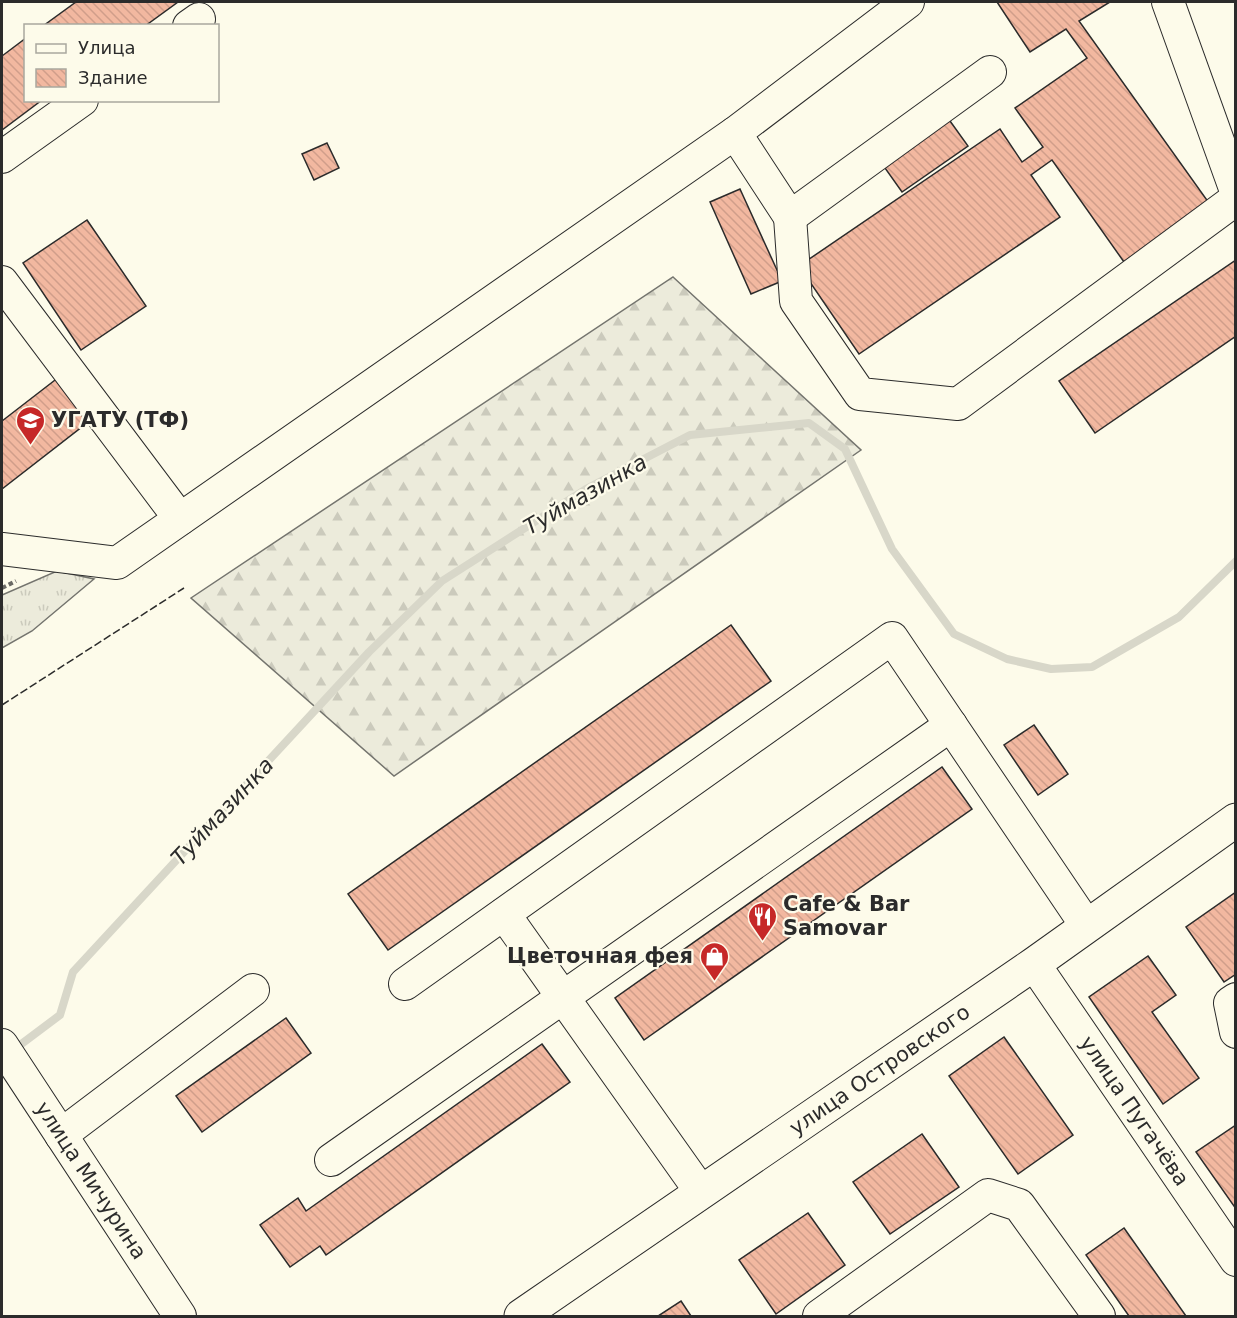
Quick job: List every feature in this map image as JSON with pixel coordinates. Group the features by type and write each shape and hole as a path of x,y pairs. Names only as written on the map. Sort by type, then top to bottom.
{"main road":[{"name":"улица Островского","path":"521,1317 1034,964 1236,820"}],"street":[{"path":"2,549 117,563 735,134 908,2"},
{"path":"1168,2 1236,191"},
{"path":"790,217 990,72"},
{"path":"2,157 79,102"},
{"path":"735,134 790,217 796,301 860,394 958,404 1236,199"},
{"path":"2,282 180,519"},
{"path":"405,984 892,638 1086,925"},
{"path":"331,1160 951,726"},
{"path":"504,914 701,1192"},
{"name":"улица Пугачёва","path":"1034,964 1236,1260"},
{"path":"61,1135 253,990"},
{"path":"1236,999 1230,1003 1236,1032"},
{"name":"улица Мичурина","path":"2,1045 180,1317"},
{"path":"819,1317 988,1195 1019,1205 1099,1317"}],"green space":[{"path":"673,277 861,450 394,776 191,598"},
{"path":"57,571 94,579 32,631 2,648 2,595"}],"building":[{"path":"76,2 178,2 148,24 46,24"},
{"path":"997,2 1110,2 1079,21 1209,203 1124,262 1052,160 1031,175 1060,217 859,354 799,266 1000,129 1022,162 1043,147 1015,108 1087,58 1066,29 1030,52"},
{"path":"24,40 24,102 39,102 2,130 2,56"},
{"path":"945,114 968,146 902,192 880,161"},
{"path":"327,143 339,168 314,180 302,154"},
{"path":"740,189 782,281 751,294 710,202"},
{"path":"87,220 146,306 81,350 23,263"},
{"path":"1236,260 1236,336 1095,433 1059,381"},
{"name":"УГАТУ (ТФ)","path":"59,377 92,419 2,489 2,421"},
{"path":"731,625 771,681 388,950 348,894"},
{"path":"1034,725 1068,774 1038,795 1004,745"},
{"path":"942,767 972,809 644,1040 615,998"},
{"path":"1236,892 1236,974 1224,982 1186,927"},
{"path":"1148,956 1176,995 1152,1012 1199,1078 1163,1104 1089,997"},
{"path":"286,1018 311,1053 202,1132 176,1096"},
{"path":"1004,1037 1073,1135 1018,1174 949,1076"},
{"path":"542,1044 570,1082 326,1255 320,1246 290,1267 260,1225 298,1198 306,1211"},
{"path":"1236,1125 1236,1209 1196,1152"},
{"path":"922,1134 959,1187 890,1234 853,1182"},
{"path":"808,1213 845,1265 776,1314 739,1260"},
{"path":"1124,1228 1186,1316 1129,1316 1086,1255"},
{"path":"681,1301 691,1316 658,1316"}],"waterway":[{"name":"Туймазинка","path":"12,1051 60,1015 73,972 369,652 442,581 586,489 690,435 809,423 845,449 892,549 954,634 1007,659 1051,669 1092,667 1179,617 1236,561"}],"fence":[{"path":"2,705 184,588"}],"place":[{"name":"УГАТУ (ТФ)","path":"30,446"},
{"name":"Cafe & Bar Samovar","path":"762,942"},
{"name":"Цветочная фея","path":"714,982"}]}
